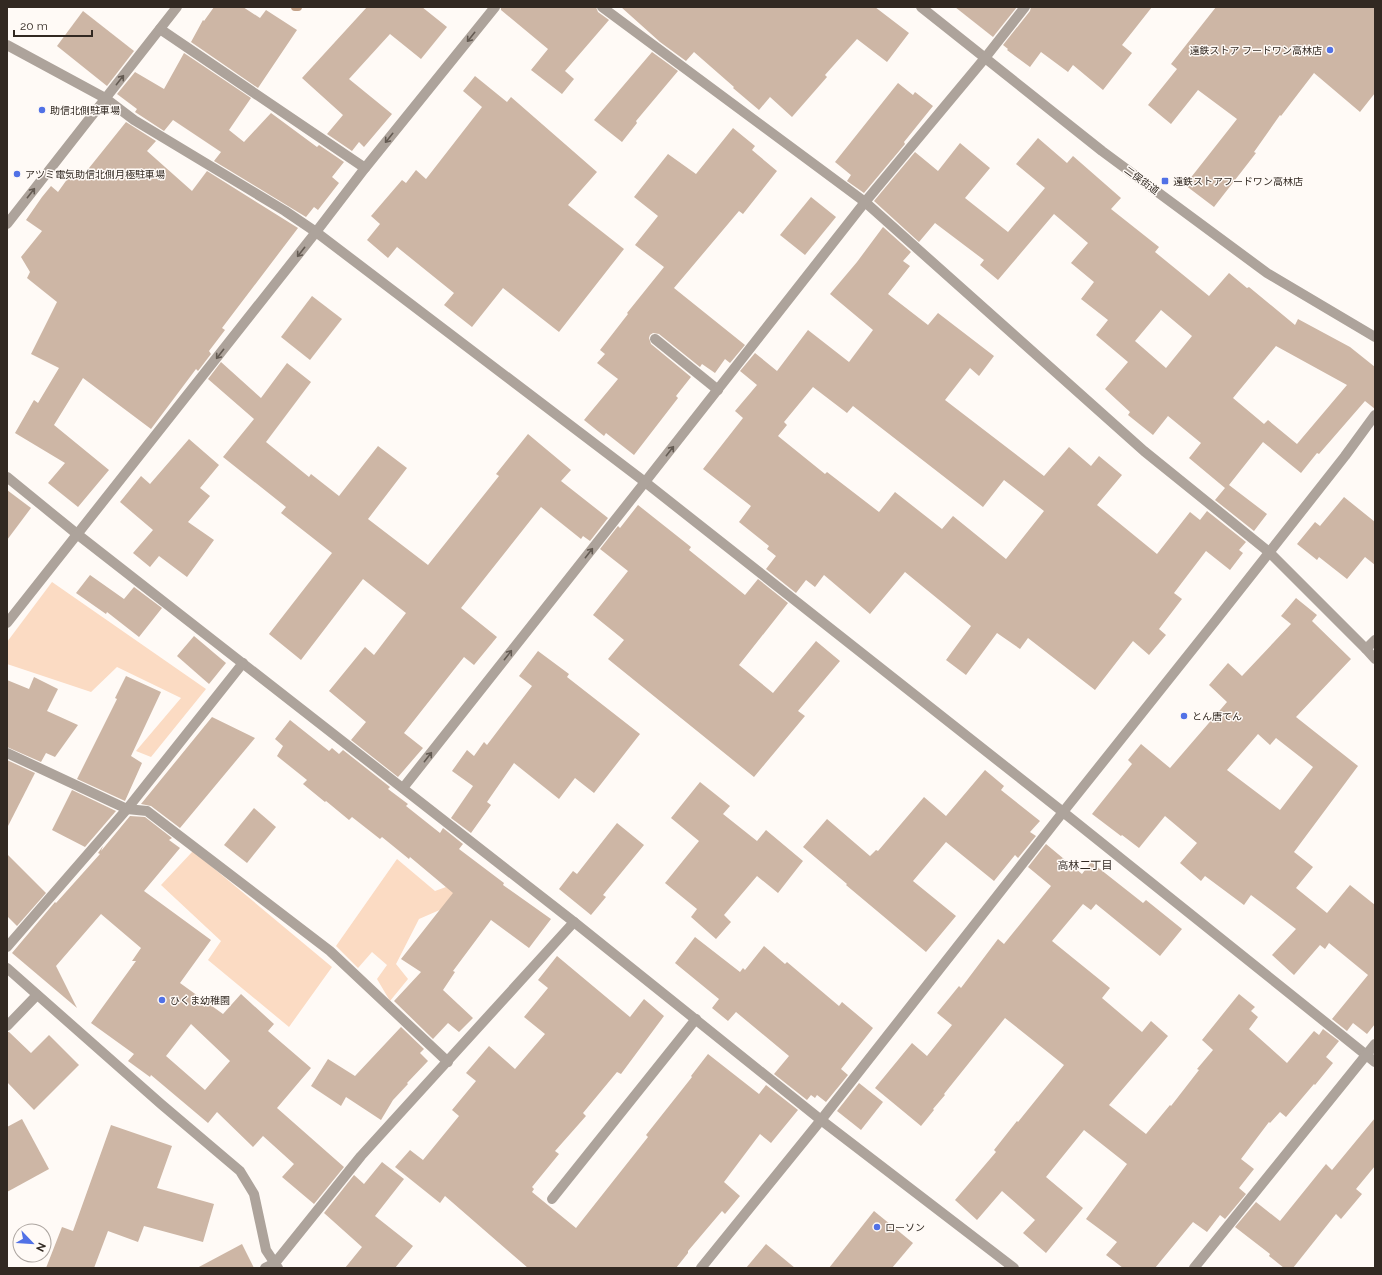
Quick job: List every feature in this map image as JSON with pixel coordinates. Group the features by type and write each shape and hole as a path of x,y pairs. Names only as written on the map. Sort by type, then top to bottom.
{"street":[{"path":"7,224 177,7"},
{"path":"7,623 365,168 495,7"},
{"path":"602,7 865,202 1144,451 1269,552 1375,659"},
{"name":"二俣街道","path":"921,7 1102,151 1267,273 1375,337"},
{"path":"403,788 646,482 865,202 985,58 1024,7"},
{"path":"160,29 365,168"},
{"path":"7,45 105,98 134,120 285,211 316,232 646,482 1063,812 1375,1062"},
{"path":"655,339 718,390"},
{"path":"701,1268 821,1120 1345,456 1375,415"},
{"path":"7,477 77,534 574,922 821,1120 1014,1268"},
{"path":"1366,649 1375,640"},
{"path":"7,947 127,809 243,663"},
{"path":"7,753 127,809 147,811 330,951 448,1062"},
{"path":"7,968 161,1104 240,1171 254,1194 266,1250 273,1266 361,1156 574,922"},
{"path":"7,1026 37,995"},
{"path":"552,1199 696,1019"},
{"path":"1194,1268 1375,1044"}],"shaded area":[{"path":"52,582 206,689 151,757 136,751 181,698 117,667 91,692 7,664 7,642"},
{"path":"193,851 332,967 289,1027 208,960 221,941 161,885"},
{"path":"397,859 435,891 446,887 465,899 419,919 396,964 408,979 390,1001 377,979 387,965 372,952 358,968 336,946"}],"building":[{"path":"214,7 243,7 260,18 266,10 297,30 258,88 191,42 203,20 204,21"},
{"path":"367,7 422,7 447,27 421,59 390,34 349,79 392,114 364,147 359,142 352,151 327,134 343,115 302,78"},
{"path":"501,7 596,7 598,12 609,20 565,71 574,79 562,94 531,70 548,49 501,10"},
{"path":"621,7 875,7 909,33 887,62 857,39 825,75 827,77 792,117 770,97 759,110 694,52 686,61 660,42"},
{"path":"955,7 1017,7 993,37"},
{"path":"1031,7 1152,7 1122,45 1132,53 1103,90 1073,65 1068,72 1041,52 1030,67 1007,50 1008,49 1003,45 1030,11"},
{"path":"1216,7 1375,7 1375,93 1360,112 1314,73 1281,116 1280,115 1254,152 1256,153 1214,207 1185,185 1237,119 1198,90 1171,124 1148,105 1177,69 1171,64"},
{"path":"83,11 134,51 107,86 57,46"},
{"path":"652,52 678,71 636,121 637,123 622,142 594,120"},
{"path":"184,53 251,98 229,130 244,142 271,113 317,147 319,145 344,162 332,177 339,183 318,210 314,207 306,217 214,161 221,152 173,120 164,131 135,112 137,109 117,94 135,72 164,89"},
{"path":"475,76 507,102 511,97 597,172 568,205 624,249 559,332 503,288 472,327 444,305 454,293 397,247 388,258 367,240 380,224 371,216 402,180 406,183 416,170 426,179 482,107 463,91"},
{"path":"898,83 913,95 915,92 933,106 904,142 905,144 864,193 847,181 851,175 835,162"},
{"path":"126,122 156,141 147,151 192,191 207,171 298,228 222,328 225,330 209,351 211,354 198,371 196,369 151,429 83,378 54,425 109,470 78,507 48,483 65,463 15,433 34,400 38,403 59,368 31,354 57,302 27,278 30,272 21,257 42,231 26,220 42,197 51,186 58,192 73,171 81,178"},
{"path":"733,128 755,146 752,150 777,171 743,214 739,211 674,288 745,345 730,363 725,359 715,373 702,364 700,367 659,334 653,333 650,335 649,338 651,344 691,377 676,396 678,398 634,455 606,433 604,436 584,420 618,379 597,363 605,354 600,350 628,314 627,313 664,267 635,245 658,216 634,197 668,154 696,174"},
{"path":"1038,138 1067,163 1073,156 1121,198 1111,209 1159,247 1155,252 1209,296 1229,273 1247,288 1249,287 1295,325 1298,319 1350,347 1375,367 1375,409 1365,401 1319,454 1317,453 1301,473 1263,442 1229,485 1267,514 1254,531 1215,500 1225,488 1189,458 1201,443 1168,416 1153,435 1128,415 1130,412 1105,389 1128,362 1096,335 1108,320 1081,299 1094,282 1071,263 1088,243 1054,214 998,280 980,265 984,260 935,223 919,242 874,201 915,152 938,171 960,143 990,168 965,198 1008,232 1045,188 1016,164","holes":["1161,310 1192,336 1166,368 1135,341","1276,346 1347,385 1297,444 1268,420 1264,424 1233,398"]},
{"path":"811,197 836,217 805,255 780,235"},
{"path":"883,227 911,252 903,261 910,266 888,294 928,325 938,313 994,356 979,376 970,368 945,400 1044,476 1069,447 1091,466 1099,456 1122,475 1097,505 1157,554 1190,512 1200,520 1207,511 1246,542 1239,550 1243,553 1230,570 1206,551 1174,593 1182,599 1159,629 1166,635 1149,655 1133,641 1095,690 1028,638 1020,649 997,633 966,675 946,660 971,626 905,572 870,614 824,575 815,587 806,580 796,593 766,569 776,556 767,549 769,546 739,522 751,506 703,469 743,418 735,411 757,385 740,371 755,353 777,371 808,330 849,362 873,330 830,294 857,262","holes":["813,387 847,413 853,406 983,507 1004,480 1044,511 1006,559 953,516 942,529 895,492 879,512 827,472 825,474 778,436 787,425 784,422"]},
{"path":"312,296 342,319 310,360 281,337"},
{"path":"221,362 261,398 287,363 311,382 266,442 309,477 311,474 339,496 378,446 407,468 368,519 428,565 499,476 496,474 528,434 571,470 561,481 608,518 590,541 583,536 581,539 541,507 461,608 497,637 474,665 464,657 404,733 423,748 398,777 351,740 366,722 329,691 365,647 374,655 406,613 363,579 301,660 269,634 332,553 281,513 286,507 223,457 254,419 208,379"},
{"path":"189,439 219,465 200,488 210,496 188,522 214,540 187,577 159,556 150,567 133,553 153,530 120,502 141,476 150,484"},
{"path":"7,490 31,508 7,540"},
{"path":"1344,497 1375,522 1375,565 1365,557 1347,579 1319,557 1317,560 1297,544 1315,522 1320,526"},
{"path":"638,505 691,547 689,550 745,595 758,579 788,603 739,665 773,693 816,641 840,661 798,711 805,716 754,777 608,659 624,640 593,615 628,571 600,549 618,526 620,528"},
{"path":"90,575 124,599 134,587 162,608 139,637 107,612 106,614 76,593"},
{"path":"1296,598 1317,615 1312,621 1351,659 1296,717 1358,766 1294,852 1313,867 1296,888 1327,913 1350,885 1375,905 1375,1024 1367,1034 1353,1023 1347,1031 1332,1019 1368,975 1329,943 1325,949 1320,945 1294,975 1272,955 1296,929 1251,895 1244,905 1205,876 1201,881 1180,863 1197,843 1165,816 1139,848 1092,814 1132,764 1128,760 1141,744 1170,768 1227,702 1209,685 1228,663 1242,676 1291,624 1281,616","holes":["1258,734 1270,745 1276,738 1313,767 1280,810 1227,770"]},
{"path":"194,636 226,663 209,684 177,656"},
{"path":"538,651 569,674 567,677 640,734 594,793 575,778 559,799 514,763 487,802 491,805 471,833 451,818 473,786 452,771 467,750 474,756 484,742 487,745 532,686 519,676"},
{"path":"126,676 161,692 131,756 142,763 125,801 77,779 117,699 115,698"},
{"path":"34,677 58,689 47,711 78,725 55,757 46,753 41,762 7,747 7,680 29,689"},
{"path":"212,717 255,738 180,828 151,806 141,804"},
{"path":"290,720 329,751 332,748 339,754 343,750 390,787 388,789 408,804 406,806 440,833 443,828 463,844 459,849 504,883 503,885 551,919 529,948 491,920 453,971 455,972 443,990 473,1018 459,1032 448,1023 433,1039 394,1001 421,972 401,959 453,893 410,857 409,859 382,837 380,839 352,817 349,820 303,784 307,780 277,756 283,746 275,739"},
{"path":"7,760 35,773 7,828"},
{"path":"985,770 1004,786 1001,790 1040,821 1030,832 1036,836 1018,858 1015,855 994,881 946,842 913,881 956,916 926,952 803,847 827,819 870,856 876,850 878,851 924,797 946,816"},
{"path":"700,782 730,806 723,814 757,841 766,830 803,861 778,893 757,876 724,915 731,922 716,939 691,917 697,909 665,883 699,841 671,818"},
{"path":"72,790 116,811 85,847 52,830"},
{"path":"254,808 276,827 247,863 224,845"},
{"path":"130,816 145,817 172,838 169,840 180,848 144,891 211,940 180,983 223,1014 241,994 274,1024 268,1031 311,1068 277,1108 344,1167 314,1204 282,1177 294,1164 263,1136 253,1147 217,1112 208,1123 151,1075 150,1077 128,1061 134,1054 91,1023 136,961 132,961 141,948 101,914 56,966 77,1008 12,953 55,902 56,903 100,854 98,853 103,846 101,851","holes":["191,1024 230,1061 205,1090 166,1056"]},
{"path":"617,823 644,845 603,895 606,897 591,915 559,889 573,871 577,874"},
{"path":"1046,844 1082,874 1091,862 1143,903 1146,900 1182,929 1160,956 1096,904 1091,910 1083,904 1052,941 1110,988 1102,998 1142,1032 1151,1021 1168,1036 1109,1105 1146,1134 1170,1105 1171,1106 1199,1070 1197,1069 1213,1050 1202,1040 1239,994 1255,1007 1251,1011 1258,1017 1249,1029 1287,1063 1314,1031 1319,1035 1323,1029 1339,1041 1326,1057 1333,1063 1315,1085 1314,1084 1286,1117 1280,1112 1270,1123 1269,1122 1241,1159 1254,1169 1239,1188 1246,1194 1225,1219 1220,1215 1207,1232 1193,1222 1155,1268 1123,1268 1106,1255 1117,1242 1086,1219 1127,1164 1084,1130 1046,1177 1083,1208 1046,1253 1023,1233 1035,1220 1002,1191 977,1220 955,1200 996,1152 994,1150 1064,1065 1005,1018 944,1094 945,1095 921,1126 875,1088 912,1043 927,1056 952,1025 937,1013 959,986 961,988 998,939 1004,944 1051,886 1028,867"},
{"path":"7,854 46,893 17,926 7,916"},
{"path":"695,937 740,972 743,968 745,970 764,946 785,964 787,962 839,1006 842,1002 873,1028 841,1069 848,1075 826,1102 817,1095 815,1098 811,1095 807,1100 774,1074 789,1056 736,1012 728,1021 712,1008 719,999 675,963"},
{"path":"557,956 630,1017 644,999 664,1016 621,1074 617,1072 583,1113 586,1116 555,1151 559,1154 532,1187 534,1189 532,1192 576,1228 648,1137 646,1135 692,1077 691,1076 708,1054 759,1094 766,1085 798,1110 771,1143 760,1134 724,1182 740,1196 725,1214 722,1211 688,1251 676,1268 528,1268 445,1196 440,1203 395,1167 410,1150 423,1160 459,1116 452,1110 476,1081 466,1073 489,1046 515,1069 545,1034 524,1017 548,988 538,980"},
{"path":"401,1027 424,1049 420,1053 428,1061 393,1100 381,1120 346,1097 341,1106 311,1086 328,1059 355,1076"},
{"path":"7,1032 9,1032 31,1053 49,1035 79,1065 34,1110 7,1082"},
{"path":"859,1083 883,1102 861,1130 837,1111"},
{"path":"1375,1118 1375,1166 1356,1189 1362,1194 1341,1219 1336,1214 1293,1268 1284,1268 1269,1256 1270,1254 1235,1227 1256,1202 1280,1221 1326,1164 1332,1170"},
{"path":"22,1119 49,1169 7,1192 7,1127"},
{"path":"111,1125 172,1146 157,1188 214,1204 203,1242 144,1226 138,1242 108,1231 94,1268 46,1268 48,1263 52,1263 52,1253 62,1227 73,1231"},
{"path":"382,1162 404,1179 375,1216 413,1246 395,1268 345,1268 362,1247 324,1213 354,1175 364,1184"},
{"name":"ローソン","path":"874,1211 913,1243 892,1268 829,1268"},
{"path":"242,1244 254,1268 197,1268"},
{"path":"766,1244 795,1268 746,1268"}],"place":[{"name":"遠鉄ストア フードワン高林店","path":"1330,50"},
{"name":"助信北側駐車場","path":"42,110"},
{"name":"アツミ電気助信北側月極駐車場","path":"17,174"},
{"name":"遠鉄ストアフードワン高林店","path":"1165,181"},
{"name":"とん唐てん","path":"1184,716"},
{"name":"ひくま幼稚園","path":"162,1000"},
{"name":"ローソン","path":"877,1227"}],"district":[{"name":"高林二丁目","path":"1085,865"}]}
